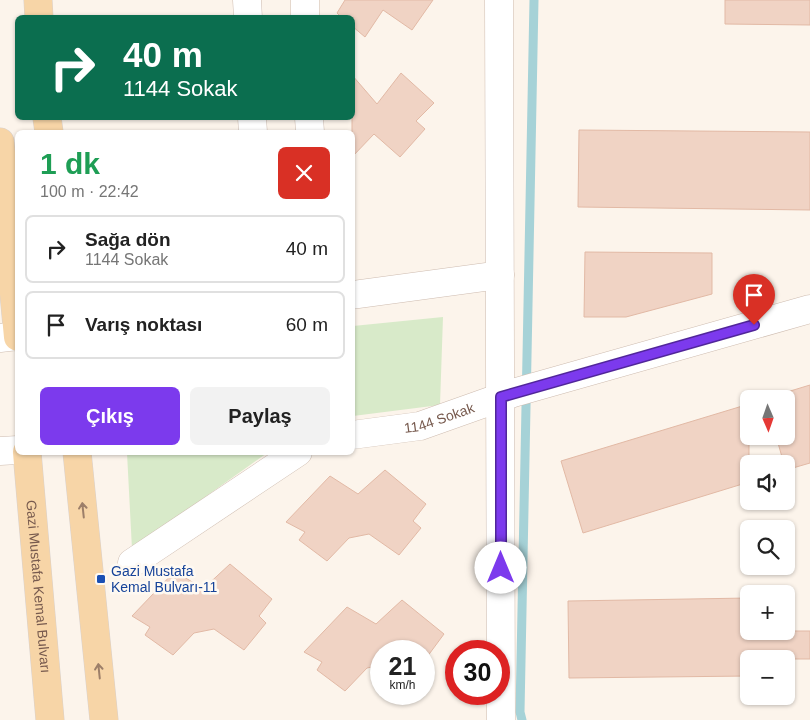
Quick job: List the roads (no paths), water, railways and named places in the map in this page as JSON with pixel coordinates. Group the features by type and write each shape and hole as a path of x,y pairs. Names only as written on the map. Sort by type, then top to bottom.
{"main road":[{"path":"38,0 39,15"},
{"path":"0,142 15,314"},
{"name":"Gazi Mustafa Kemal Bulvarı","path":"28,455 50,720"},
{"path":"77,455 104,720"}],"street":[{"path":"247,0 248,15"},
{"path":"304,0 305,15"},
{"path":"499,0 500,275 507,395 501,720"},
{"path":"355,295 500,275"},
{"name":"1144 Sokak","path":"355,435 420,426 546,383 810,309"},
{"path":"0,338 15,337"},
{"path":"0,451 15,450"},
{"path":"132,564 294,455"}],"waterway":[{"path":"522,720 520,712 534,0"}],"place":[{"name":"Gazi Mustafa Kemal Bulvarı-11","path":"101,579"}]}
